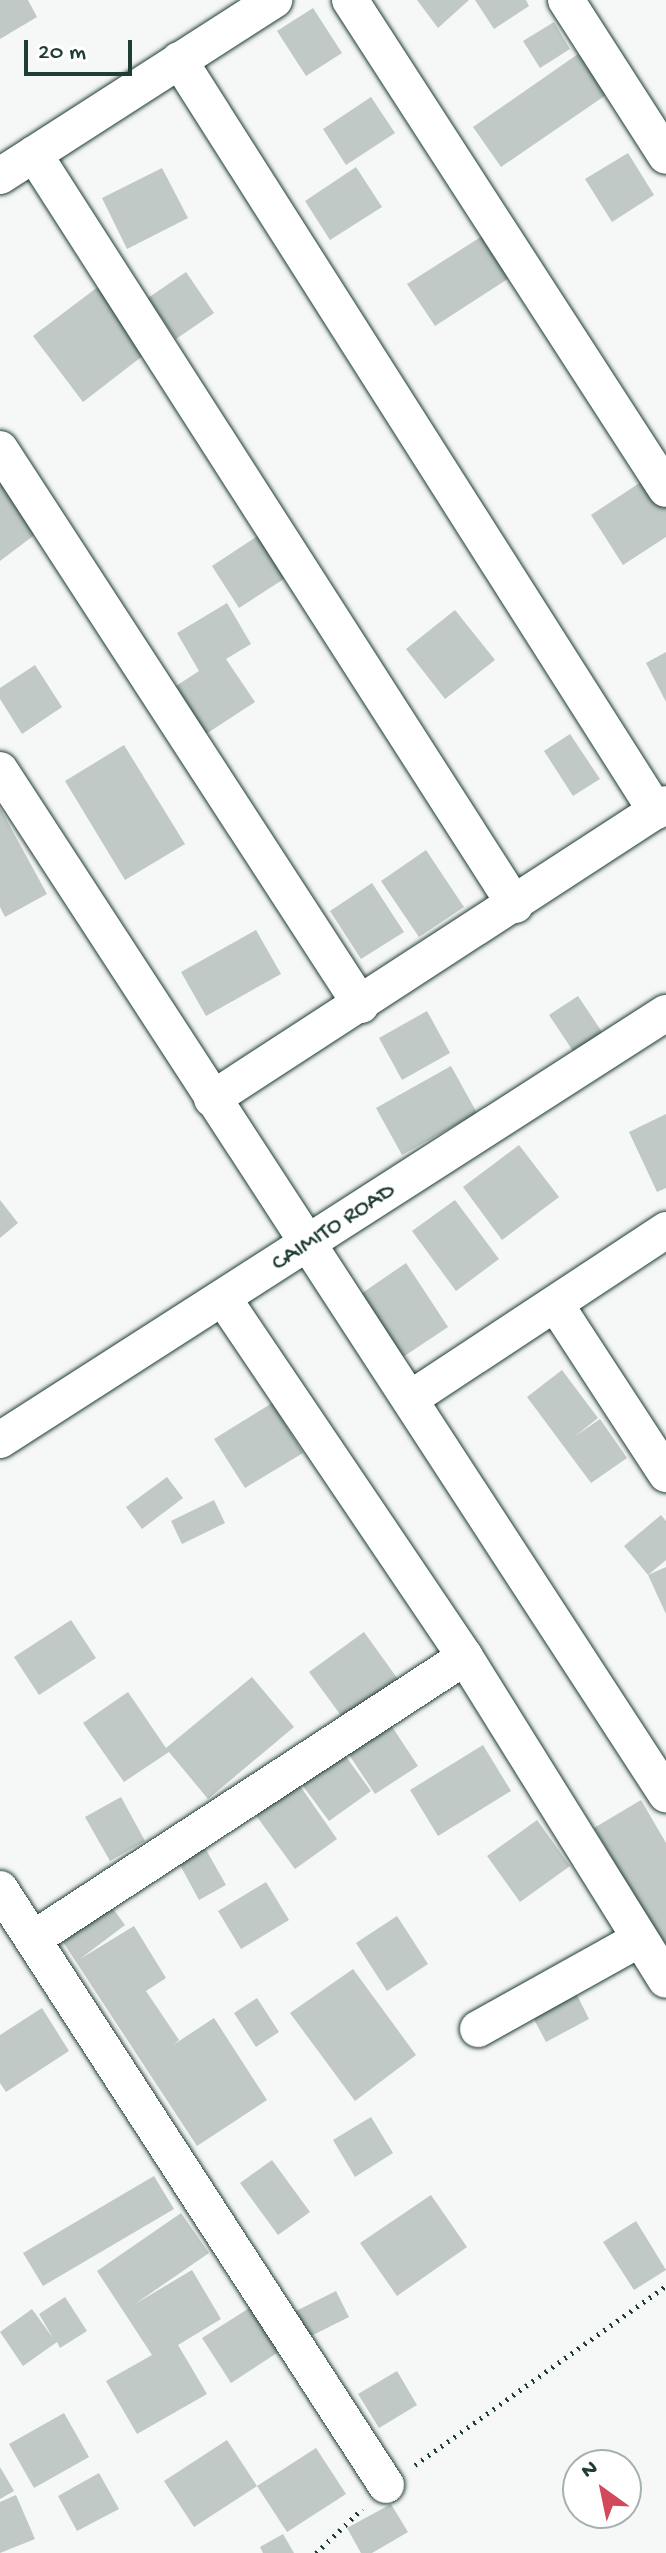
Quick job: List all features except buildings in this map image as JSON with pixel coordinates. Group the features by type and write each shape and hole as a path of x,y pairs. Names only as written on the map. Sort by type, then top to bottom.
{"street":[{"path":"0,176 274,0"},
{"path":"350,0 666,489"},
{"path":"566,0 666,156"},
{"path":"179,60 661,807 515,905 212,1099"},
{"path":"34,154 515,905"},
{"path":"0,449 361,1005"},
{"path":"0,770 306,1246 410,1399 666,1794"},
{"name":"CAIMITO ROAD","path":"0,1440 666,1013"},
{"path":"410,1399 666,1230"},
{"path":"223,1298 465,1657 666,1980"},
{"path":"556,1305 666,1474"},
{"path":"33,1939 465,1657"},
{"path":"0,1889 386,2485"},
{"path":"478,2029 640,1939"}],"path":[{"path":"316,2553 386,2485 666,2286"}]}
